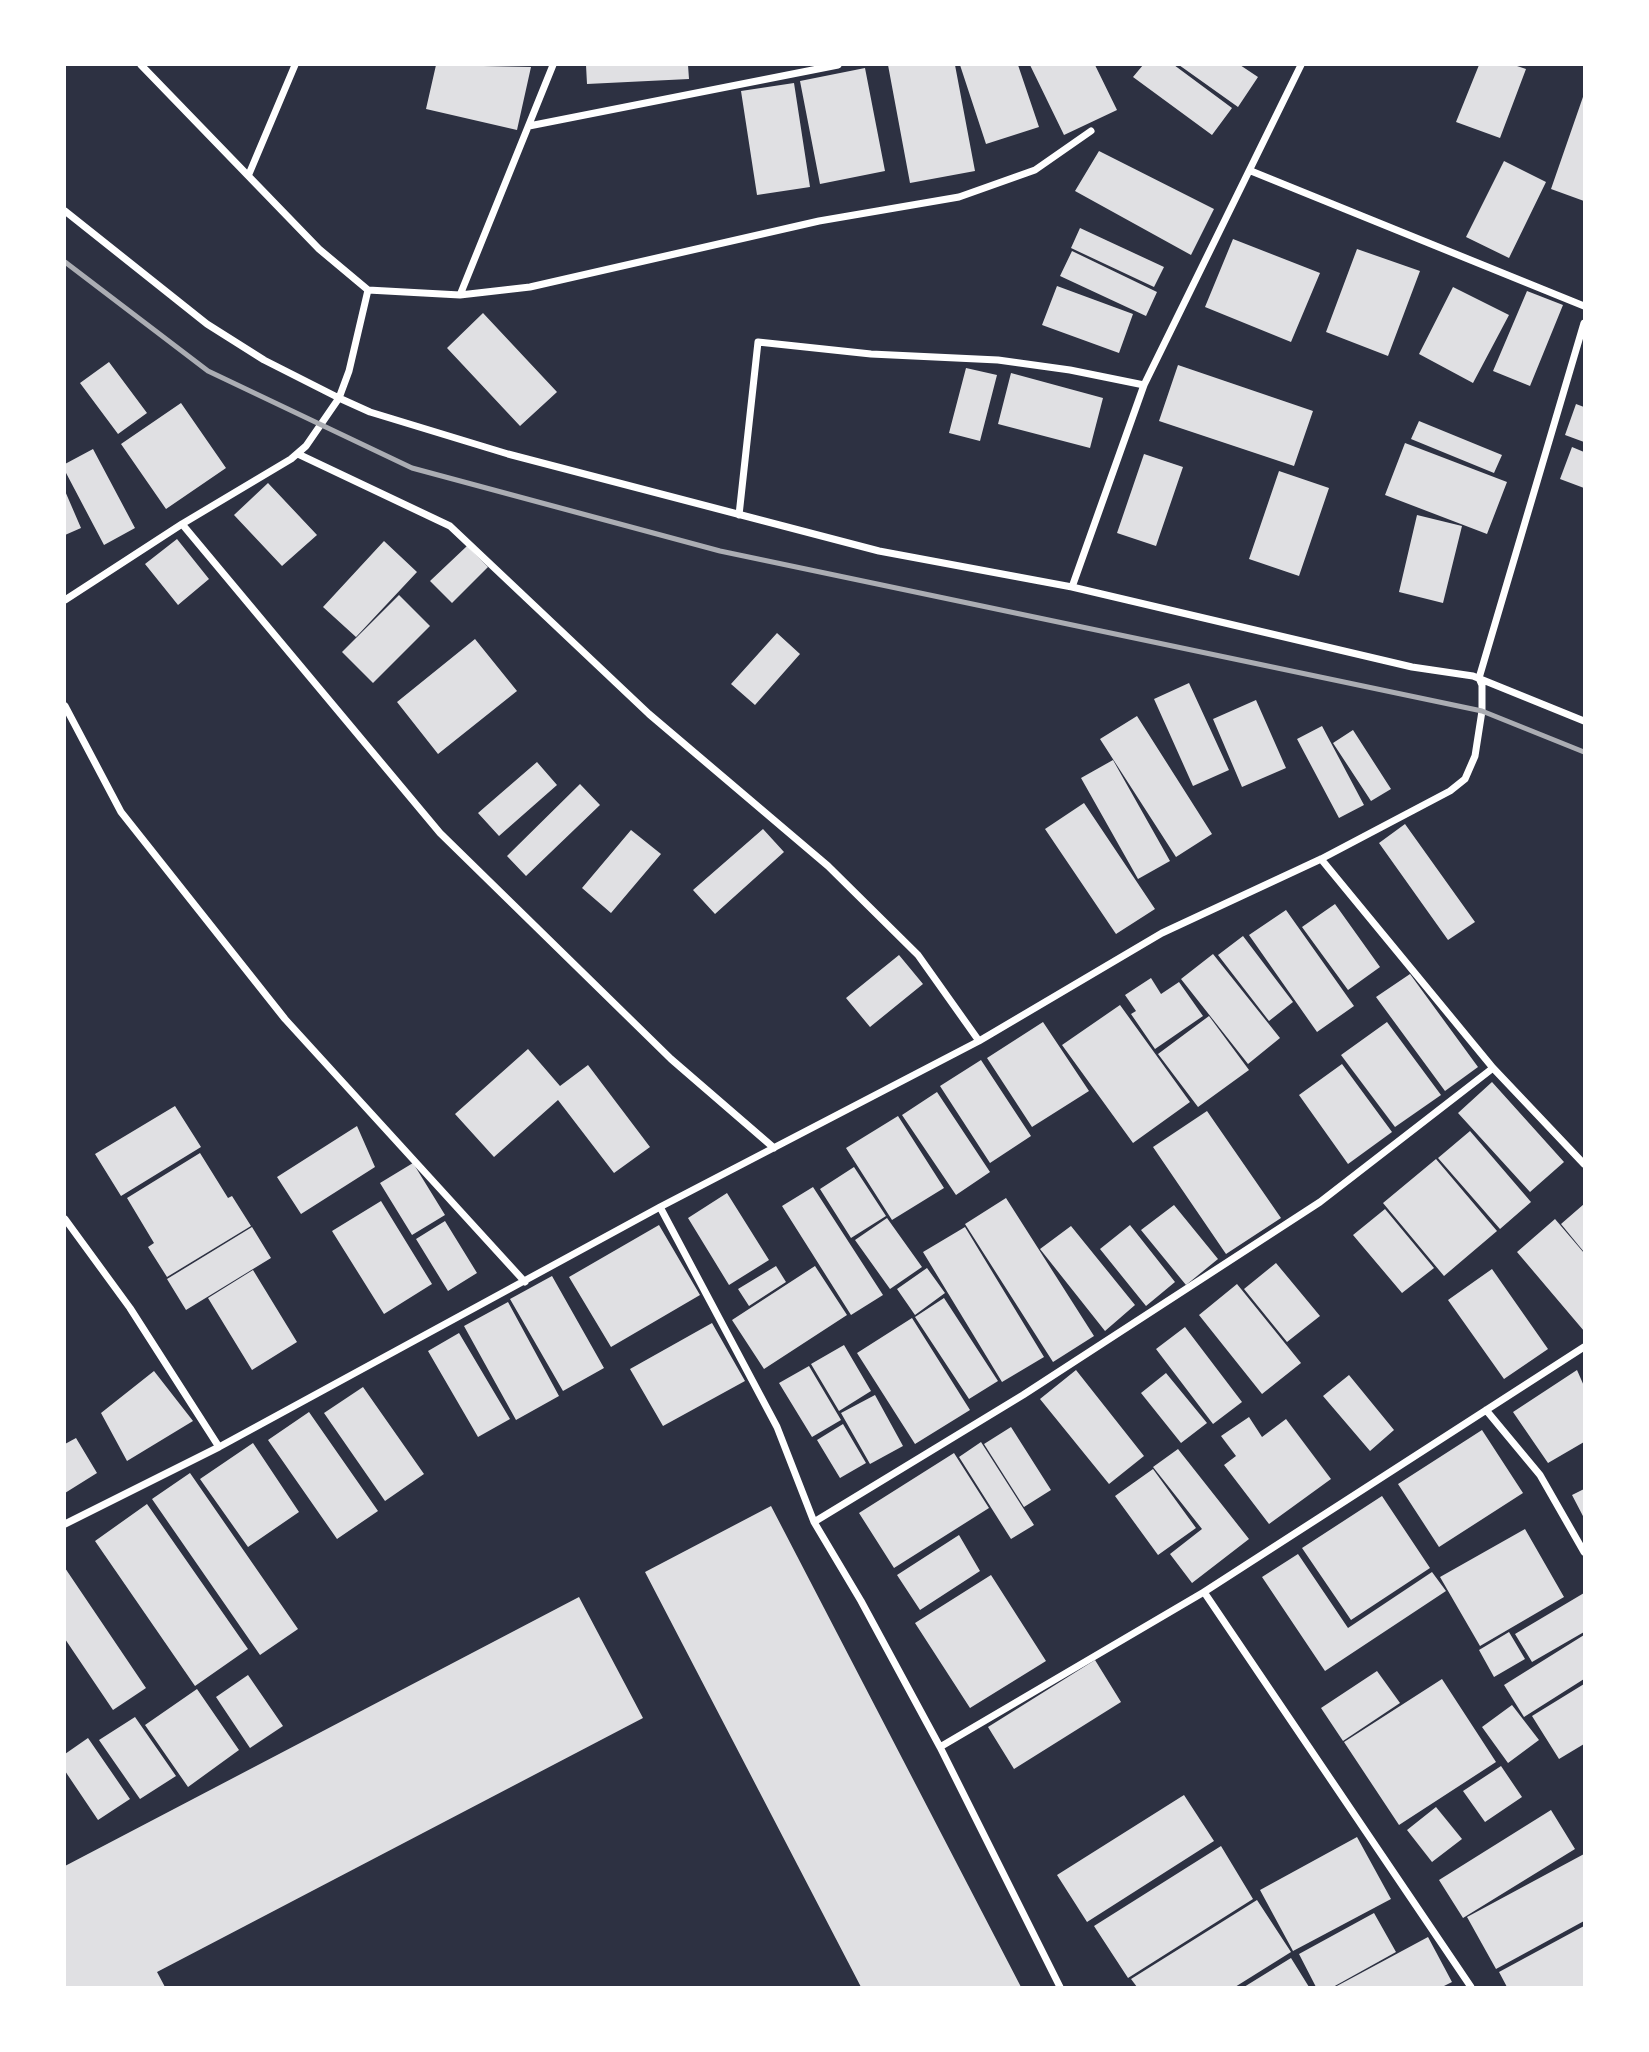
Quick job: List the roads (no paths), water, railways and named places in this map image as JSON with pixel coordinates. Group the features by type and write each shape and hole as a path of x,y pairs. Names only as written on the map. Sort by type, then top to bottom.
{"street":[{"path":"141,65 319,249 369,290 460,295 530,287 819,221 959,197 1035,170 1091,131"},
{"path":"249,174 295,65"},
{"path":"460,295 553,65"},
{"path":"529,126 838,65"},
{"path":"1072,586 1144,385 1301,65"},
{"path":"1251,171 1584,306"},
{"path":"65,211 207,324 264,360 370,412 508,454 879,551 1072,586 1412,667 1479,678 1584,721"},
{"path":"65,600 182,524 298,454 339,398 349,371 369,290"},
{"path":"65,1524 219,1447 660,1207 979,1041 1162,933 1411,814 1465,779 1475,756 1482,711 1482,685 1479,678 1584,323"},
{"path":"738,516 758,342 871,354 998,360 1070,370 1144,385"},
{"path":"298,454 450,526 649,714 828,866 918,955 979,1041"},
{"path":"182,524 440,833 671,1059 774,1148"},
{"path":"65,706 121,812 285,1019 353,1096 477,1226 525,1282"},
{"path":"1321,859 1493,1068 1583,1160"},
{"path":"814,1522 1023,1395 1320,1202 1493,1068"},
{"path":"660,1207 777,1427 814,1522 861,1601 940,1747 1060,1987"},
{"path":"65,1219 130,1308 219,1447"},
{"path":"940,1747 1204,1592 1584,1348"},
{"path":"1486,1410 1540,1475 1584,1552"},
{"path":"1204,1592 1471,1987"}],"railway":[{"path":"65,262 208,371 412,468 720,551 1482,711 1584,752"}]}
